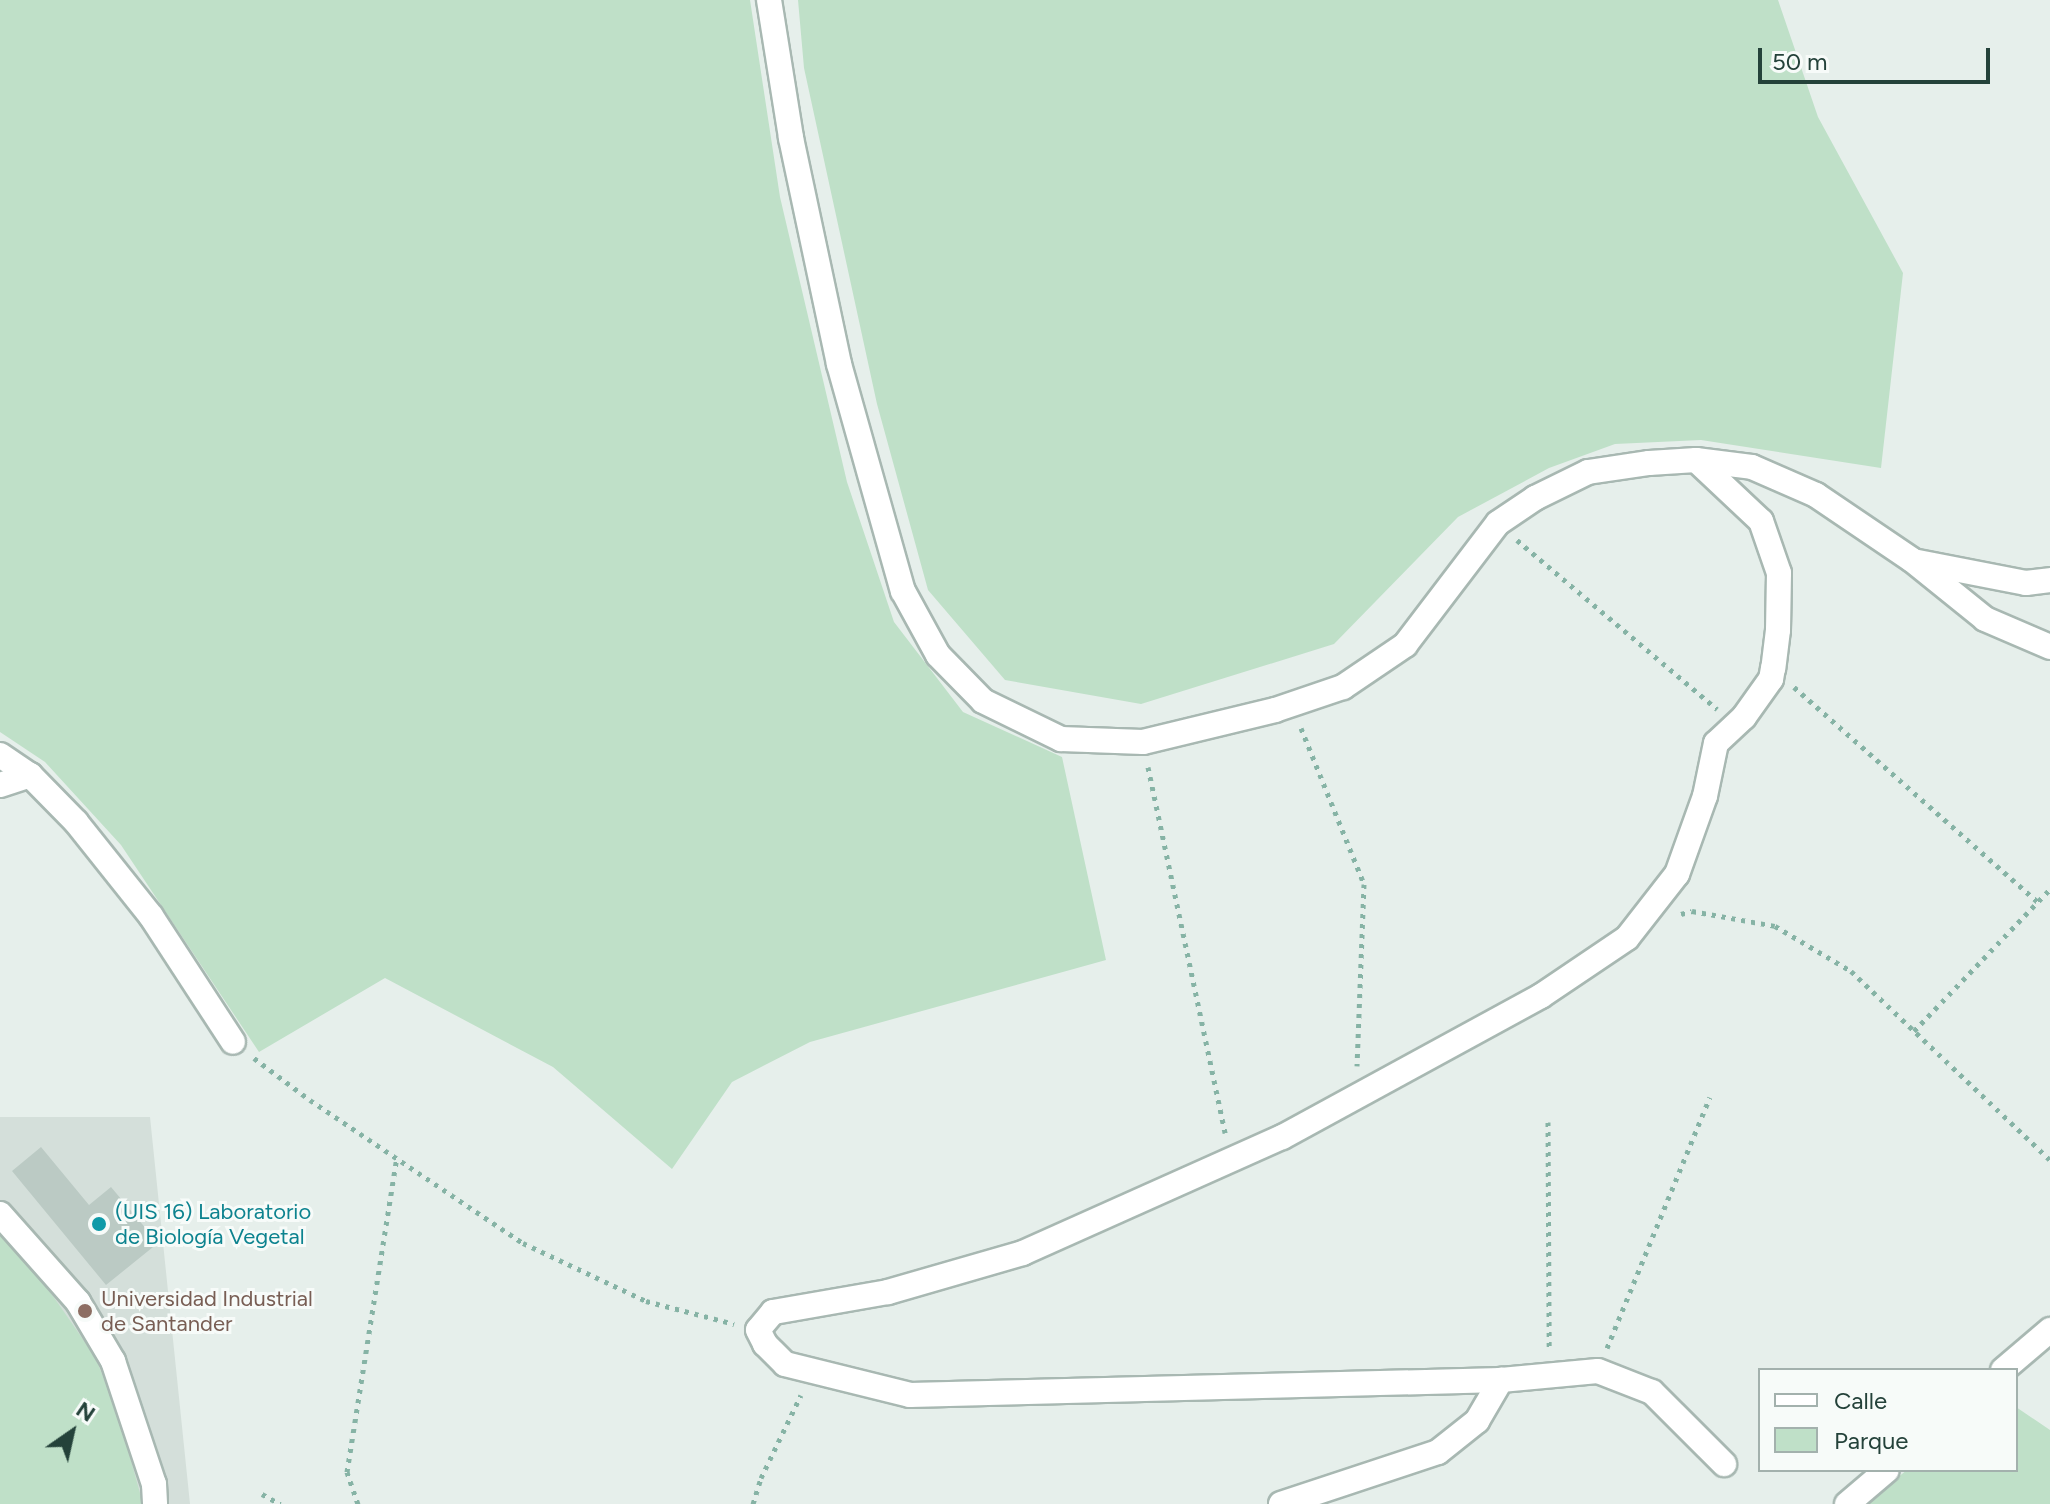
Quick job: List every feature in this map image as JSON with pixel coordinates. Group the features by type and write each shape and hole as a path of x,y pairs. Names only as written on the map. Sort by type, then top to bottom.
{"street":[{"path":"769,0 791,138 839,364 903,591 938,655 983,701 1061,739 1143,742 1291,705 1343,687 1405,645 1498,523 1535,498 1588,472 1696,460 1752,467 1816,495 1912,560 1985,619 2050,647"},
{"path":"1696,460 1761,521 1779,573 1778,630 1773,668 1771,679 1736,724 1716,743 1705,796 1677,874 1627,938 1541,996 1355,1097 1230,1160 1023,1253 888,1292 773,1312 758,1330 765,1344 785,1364 910,1395 1501,1380 1598,1371 1652,1392 1724,1464"},
{"path":"1912,560 2026,583 2050,580"},
{"path":"0,755 30,775 76,822 151,916 233,1042"},
{"path":"0,785 30,775"},
{"path":"0,1214 28,1241 78,1302 113,1361 154,1484 155,1504"},
{"path":"2005,1368 2050,1330"},
{"path":"1281,1504 1438,1452 1477,1421 1501,1380"},
{"path":"1847,1504 1885,1472"}],"path":[{"path":"1498,523 1736,724"},
{"path":"1773,668 2038,902"},
{"path":"1291,705 1364,884 1355,1097"},
{"path":"1143,742 1230,1160"},
{"path":"1914,1031 2050,889"},
{"path":"1637,926 1692,911 1775,926 1851,971 2050,1160"},
{"path":"233,1042 310,1100 537,1249 646,1301 758,1330"},
{"path":"1598,1371 1710,1097"},
{"path":"1548,1122 1549,1376"},
{"path":"358,1504 347,1472 397,1157"},
{"path":"753,1504 761,1478 813,1373"},
{"path":"262,1494 280,1504"}],"shaded area":[{"name":"Universidad Industrial de Santander","path":"0,1117 150,1117 190,1504 0,1504"}],"green space":[{"path":"0,0 750,0 780,197 847,482 894,622 963,712 1062,757 1106,960 810,1042 732,1082 672,1169 553,1067 385,978 259,1052 121,845 45,762 0,732"},
{"path":"798,0 1778,0 1818,117 1903,273 1881,468 1701,440 1615,444 1549,468 1458,517 1334,644 1141,704 1005,680 928,590 877,404 804,68"},
{"path":"0,1232 30,1263 96,1358 122,1428 143,1504 0,1504"},
{"path":"2018,1408 2050,1430 2050,1504 1864,1504 1904,1472 2018,1472"}],"building":[{"name":"(UIS 16) Laboratorio de Biología Vegetal","path":"41,1147 89,1205 111,1187 158,1243 106,1285 12,1171"}],"place":[{"name":"(UIS 16) Laboratorio de Biología Vegetal","path":"99,1224"},
{"name":"Universidad Industrial de Santander","path":"85,1311"}]}
